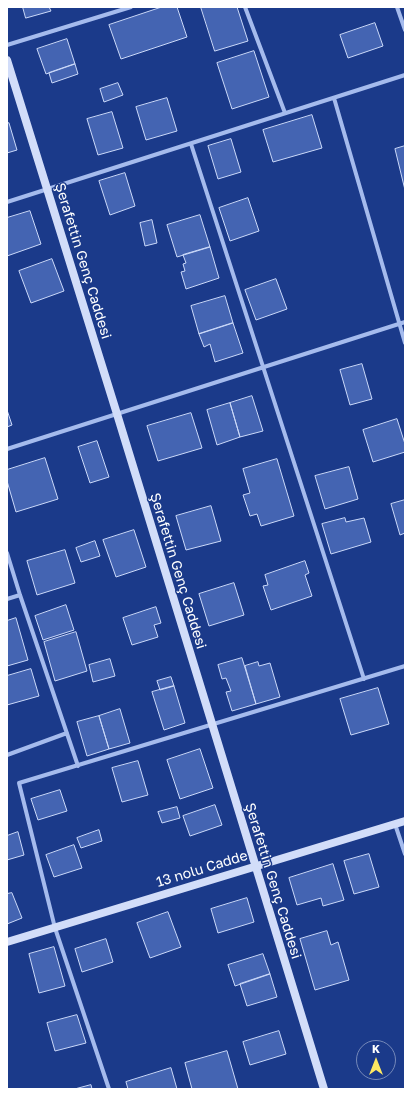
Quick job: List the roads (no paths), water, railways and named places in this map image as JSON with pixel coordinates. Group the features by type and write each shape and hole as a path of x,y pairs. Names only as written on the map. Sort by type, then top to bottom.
{"street":[{"path":"7,45 131,7"},
{"path":"245,7 285,113"},
{"path":"397,7 405,30"},
{"name":"Şerafettin Genç Caddesi","path":"7,60 324,1089"},
{"path":"7,202 405,75"},
{"path":"334,98 405,343"},
{"path":"190,144 364,679"},
{"path":"7,449 405,322"},
{"path":"7,553 78,766"},
{"path":"7,599 20,595"},
{"path":"109,1089 55,928 19,783 405,666"},
{"path":"7,755 67,733"},
{"name":"13 nolu Cadde","path":"7,942 405,821"},
{"path":"395,824 405,854"}]}
